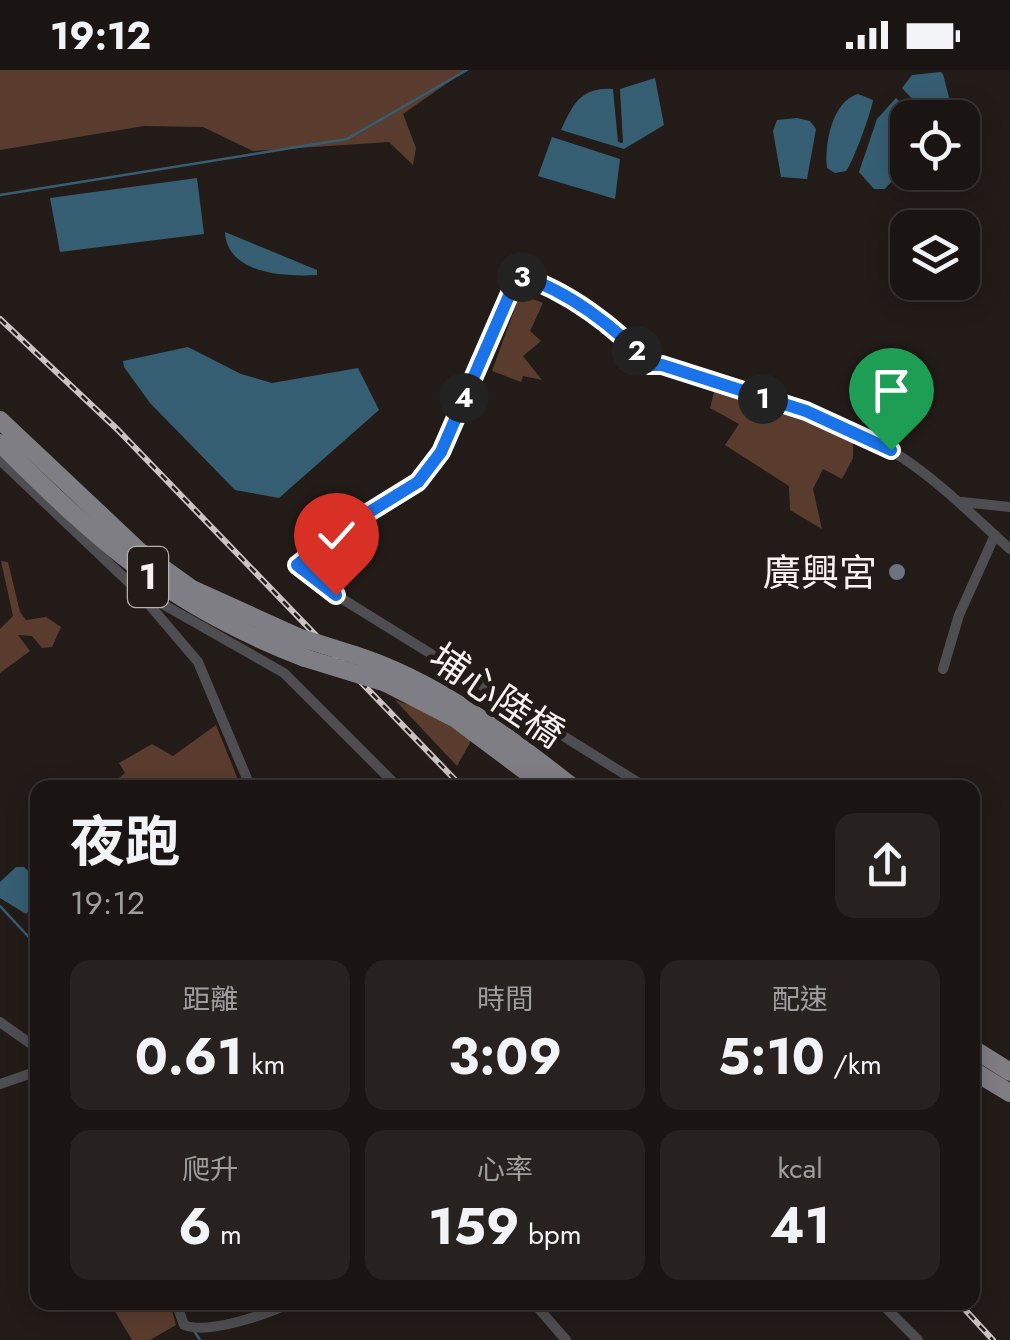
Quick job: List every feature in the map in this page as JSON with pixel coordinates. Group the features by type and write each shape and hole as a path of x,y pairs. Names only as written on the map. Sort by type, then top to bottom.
{"main road":[{"name":"1","path":"0,420 14,455"},
{"name":"1","path":"0,443 14,455"},
{"name":"埔心陸橋","path":"14,455 192,589 298,638 399,669 464,706 563,780"},
{"name":"埔心陸橋","path":"14,455 133,567 187,605 236,631 386,683 456,719 537,780"},
{"path":"980,1053 1010,1072"},
{"path":"980,1075 1010,1093"}],"street":[{"path":"634,780 336,595 297,565 342,529 418,482 441,452 518,275 539,282 588,312 650,365 662,365 806,411 891,450 961,502 1010,550"},
{"path":"14,455 25,486 136,589 198,662 248,780"},
{"path":"961,502 1010,506"},
{"path":"943,669 959,615 995,534"},
{"path":"136,589 284,674 390,780"},
{"path":"0,1022 30,1043"},
{"path":"0,1084 30,1074"},
{"path":"181,1310 193,1328 214,1329 269,1310"},
{"path":"540,1310 566,1340"},
{"path":"888,1310 918,1340"}],"shaded area":[{"path":"0,70 466,70 403,114 416,148 413,165 389,142 253,151 203,127 144,126 0,150"},
{"path":"520,294 543,303 530,331 541,341 523,356 542,380 523,376 521,382 492,371"},
{"path":"715,388 811,418 853,438 853,458 842,479 823,469 813,489 822,529 790,510 789,486 725,445 739,424 710,408"},
{"path":"1,561 8,562 20,612 26,620 46,617 61,627 52,647 42,648 32,636 18,635 30,651 0,673 0,629 13,616"},
{"path":"395,700 423,710 472,739 457,766"},
{"path":"216,725 238,780 116,780 125,773 119,763 152,744 173,756"},
{"path":"114,1310 172,1310 176,1325 150,1340 132,1340"}],"water":[{"path":"941,72 950,100 913,100 902,88 912,75"},
{"path":"655,78 664,125 624,149 561,130 586,94 613,89 618,142 623,143 620,89"},
{"path":"858,94 873,100 872,106 849,166 846,171 835,173 827,168 832,125 842,105"},
{"path":"890,105 890,183 885,189 874,189 859,172 877,119"},
{"path":"777,120 810,121 816,129 807,179 781,177 773,131"},
{"path":"552,137 620,159 615,199 538,176"},
{"path":"197,178 204,234 60,252 50,198"},
{"path":"225,232 317,270 317,275 274,273 247,265 228,246"},
{"path":"188,347 241,374 272,383 358,368 379,410 279,498 235,490 150,403 124,367 123,361"},
{"path":"16,867 30,873 30,910 26,914 0,898 0,882"}],"waterway":[{"path":"0,195 347,139 467,70"},
{"path":"0,906 30,938"},
{"path":"194,1331 200,1340"}],"railway":[{"path":"0,319 118,430 455,780"},
{"path":"965,1310 993,1340"}],"place":[{"name":"廣興宮","path":"897,572"}],"route":[{"path":"336,595 297,565 342,529 418,482 441,452 518,275 539,282 588,312 650,365 662,365 806,411 891,450"}]}
